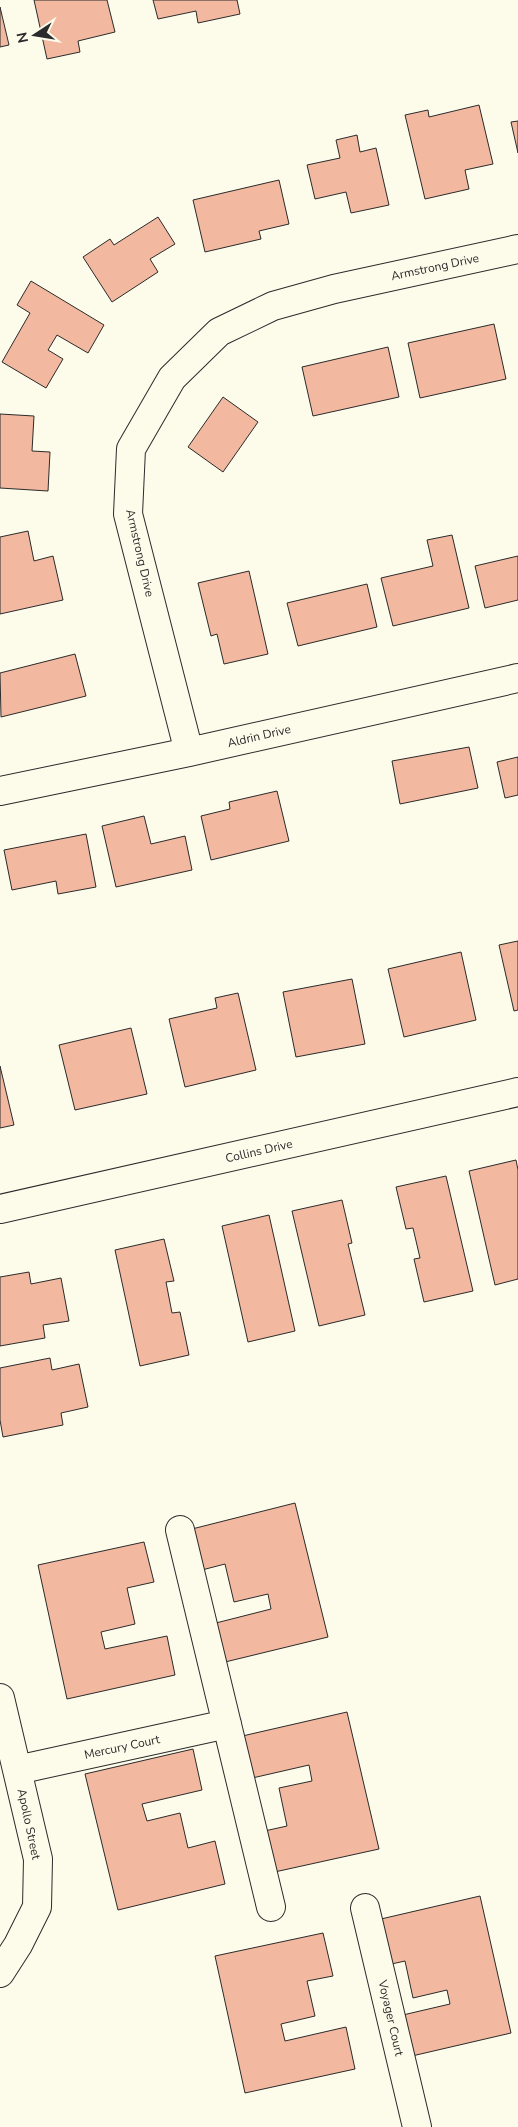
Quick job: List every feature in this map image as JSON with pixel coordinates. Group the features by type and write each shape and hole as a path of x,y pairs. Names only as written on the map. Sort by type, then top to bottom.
{"street":[{"name":"Armstrong Drive","path":"189,752 128,514 131,448 172,378 218,332 273,306 334,289 518,249"},
{"name":"Aldrin Drive","path":"0,790 189,752 518,678"},
{"name":"Collins Drive","path":"0,1209 518,1092"},
{"path":"180,1530 271,1907"},
{"name":"Apollo Street","path":"0,1698 38,1859 37,1907 18,1945 0,1973"},
{"name":"Mercury Court","path":"17,1770 227,1724"},
{"name":"Voyager Court","path":"365,1908 417,2127"}],"building":[{"path":"34,0 107,0 115,32 78,41 80,52 47,59"},
{"path":"153,0 237,0 240,14 198,23 196,11 158,19"},
{"path":"0,7 9,45 0,47"},
{"path":"479,105 493,164 465,170 469,189 425,199 405,115 428,110 429,117"},
{"path":"518,121 518,153 511,122"},
{"path":"357,135 360,152 376,148 389,205 351,213 346,192 315,199 307,165 340,158 336,140"},
{"path":"279,180 289,224 259,231 261,239 205,252 193,200"},
{"path":"158,217 175,244 150,259 158,272 112,302 83,257 110,239 114,245"},
{"path":"31,281 104,325 88,353 57,335 48,350 63,359 46,388 2,362 30,313 17,305"},
{"path":"494,324 506,379 420,398 408,343"},
{"path":"388,347 399,397 313,416 302,367"},
{"path":"223,397 258,422 223,472 188,447"},
{"path":"0,414 34,416 32,451 50,452 48,491 0,488"},
{"path":"28,531 34,561 53,556 63,600 0,614 0,537"},
{"path":"452,535 469,608 393,626 381,578 433,566 427,540"},
{"path":"518,556 518,600 485,608 475,566"},
{"path":"249,571 268,654 224,664 217,634 211,636 198,583"},
{"path":"367,584 377,627 298,646 287,603"},
{"path":"75,654 86,696 1,717 0,673"},
{"path":"469,747 478,788 400,804 392,761"},
{"path":"518,757 518,795 505,798 497,762"},
{"path":"277,791 289,841 211,860 201,816 230,809 229,802"},
{"path":"144,816 151,844 185,836 192,870 116,887 102,826"},
{"path":"86,834 96,887 58,894 56,881 12,890 4,850"},
{"path":"518,941 518,1010 514,1011 499,945"},
{"path":"461,952 476,1020 404,1037 388,969"},
{"path":"352,979 365,1044 296,1057 283,992"},
{"path":"238,993 256,1070 185,1087 169,1019 217,1008 215,998"},
{"path":"131,1028 147,1094 75,1110 59,1045"},
{"path":"0,1066 14,1125 0,1128"},
{"path":"516,1160 518,1170 518,1279 495,1285 469,1171"},
{"path":"446,1176 473,1291 424,1302 414,1259 420,1258 413,1228 406,1229 396,1187"},
{"path":"342,1200 352,1243 348,1244 365,1315 319,1326 292,1211"},
{"path":"269,1215 295,1331 248,1342 222,1226"},
{"path":"164,1239 174,1281 166,1282 172,1313 180,1312 189,1355 140,1366 115,1250"},
{"path":"29,1272 31,1284 61,1278 69,1321 43,1325 45,1338 0,1346 0,1277"},
{"path":"50,1358 52,1370 79,1364 88,1407 61,1413 63,1425 3,1437 0,1420 0,1368"},
{"path":"295,1503 328,1637 221,1663 212,1624 271,1609 268,1594 234,1602 225,1564 198,1571 188,1530"},
{"path":"144,1542 154,1582 127,1588 135,1624 101,1632 105,1649 167,1636 175,1675 67,1699 38,1565"},
{"path":"347,1712 379,1849 270,1873 260,1832 287,1826 279,1788 312,1781 309,1765 248,1779 238,1737"},
{"path":"193,1749 202,1790 142,1804 147,1821 180,1813 188,1848 215,1841 225,1884 118,1910 85,1774"},
{"path":"480,1896 511,2033 399,2059 390,2018 450,2004 447,1990 413,1998 405,1961 378,1967 368,1922"},
{"path":"323,1933 333,1976 307,1981 315,2016 281,2024 285,2041 346,2027 355,2069 245,2093 215,1956"}]}
